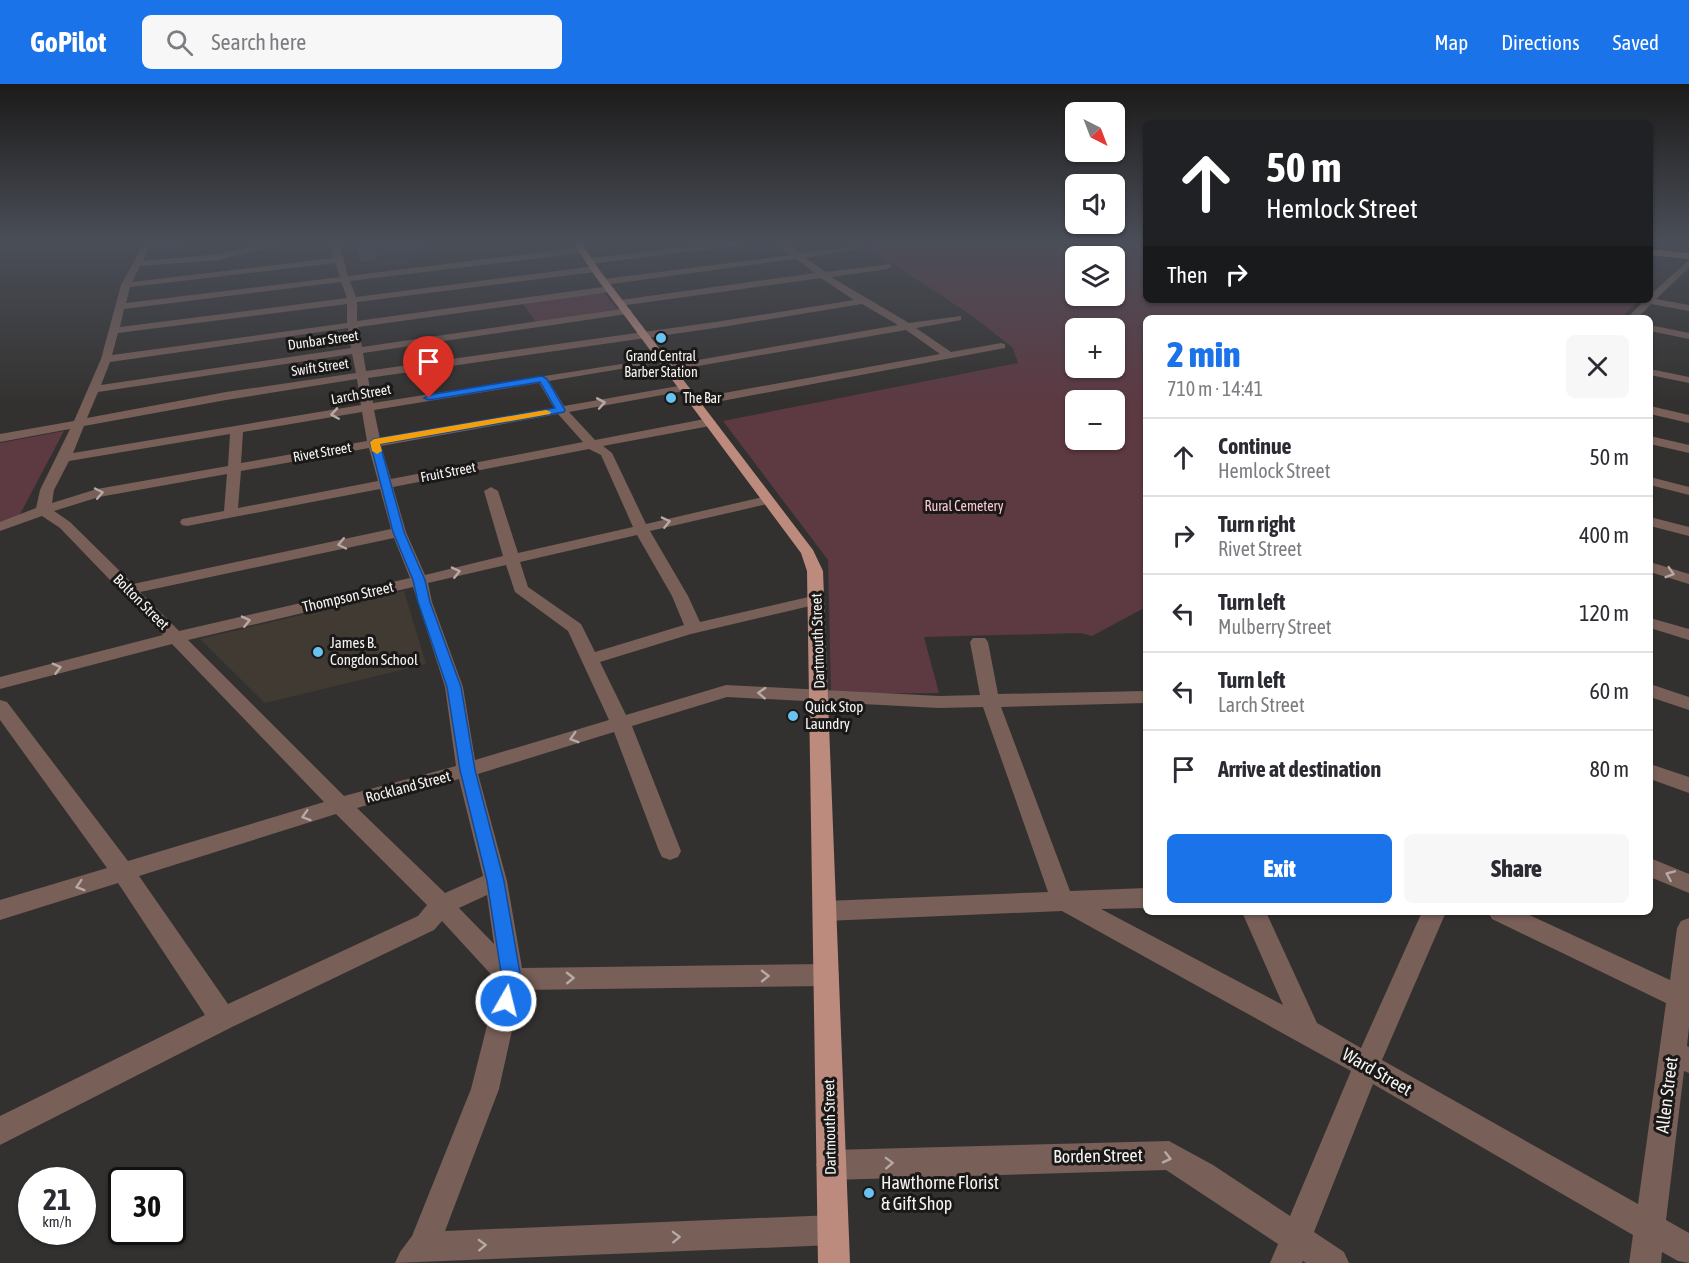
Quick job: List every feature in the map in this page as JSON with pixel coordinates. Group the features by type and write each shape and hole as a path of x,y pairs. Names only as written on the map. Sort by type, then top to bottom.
{"main road":[{"name":"Dartmouth Street","path":"616,296 808,553 815,571 834,1263"}],"street":[{"path":"43,510 47,490 64,458 106,359 122,296"},
{"path":"119,307 208,296"},
{"path":"351,296 352,324 374,442 399,532 419,580 424,602 454,687 467,770 496,881 511,979 485,1089 417,1255 833,1230"},
{"path":"113,331 352,300 405,296"},
{"path":"106,359 352,324 516,296"},
{"name":"Dunbar Street","path":"94,389 358,350 550,296"},
{"path":"855,296 908,327 949,355"},
{"name":"Swift Street","path":"0,438 226,396 863,301"},
{"path":"1653,301 1689,308"},
{"path":"1635,315 1647,303"},
{"name":"Larch Street","path":"64,458 542,379 665,364 957,318"},
{"path":"1653,329 1689,336"},
{"name":"Rivet Street","path":"0,527 43,510 97,493 374,442 561,410 689,395 1001,346"},
{"path":"1653,373 1689,380"},
{"path":"542,379 561,410 592,445 606,453 641,528 676,588 694,628"},
{"path":"1653,411 1689,419"},
{"name":"Fruit Street","path":"187,522 710,422"},
{"path":"231,512 237,430"},
{"path":"1653,441 1689,449"},
{"path":"1653,482 1689,491"},
{"path":"490,492 521,589 575,628 621,724 670,851"},
{"name":"Thompson Street","path":"0,683 176,637 767,500"},
{"name":"Bolton Street","path":"43,510 65,525 340,806 442,904 511,979"},
{"path":"1653,522 1689,532"},
{"path":"129,590 399,532"},
{"path":"1653,568 1689,579"},
{"path":"591,659 694,628 817,600"},
{"path":"1653,624 1689,635"},
{"path":"979,642 990,701 1062,900"},
{"path":"1653,691 1689,704"},
{"name":"Rockland Street","path":"0,910 340,806 726,692 939,702 1143,697"},
{"path":"0,706 124,873 223,1019"},
{"path":"1653,772 1689,785"},
{"path":"1653,868 1689,884"},
{"path":"0,1131 223,1019 426,923 442,904 496,881"},
{"path":"825,911 1143,898"},
{"name":"Ward Street","path":"1062,900 1308,1032 1689,1250"},
{"path":"1255,915 1308,1032"},
{"path":"1291,1250 1366,1067 1433,915"},
{"path":"1506,915 1679,997"},
{"name":"Allen Street","path":"1645,1263 1681,1056 1679,997 1689,928"},
{"path":"511,979 827,975"},
{"name":"Borden Street","path":"831,1165 1169,1155 1203,1175 1291,1250 1333,1263"}],"shaded area":[{"name":"James B. Congdon School","path":"404,591 426,664 265,703 200,639"}],"green space":[{"path":"576,296 607,296 618,309 536,322 523,304"},
{"name":"Rural Cemetery","path":"942,296 1065,296 1065,306 1125,306 1125,296 1143,296 1143,303 1636,303 1624,315 1143,315 1143,609 1092,636 1081,633 924,637 939,693 831,694 828,560 723,421 1018,363 1013,348 971,315"},
{"path":"64,431 19,516 0,523 0,443"}],"slow traffic":[{"path":"377,451 374,442 546,412"}],"place":[{"name":"Grand Central Barber Station","path":"661,338"},
{"name":"The Bar","path":"671,398"},
{"name":"James B. Congdon School","path":"318,652"},
{"name":"Quick Stop Laundry","path":"793,716"},
{"name":"Hawthorne Florist & Gift Shop","path":"869,1193"}],"route":[{"path":"429,398 542,379 561,410 374,442 399,532 419,580 424,602 454,687 467,770 496,881 511,979 506,1001"}]}
